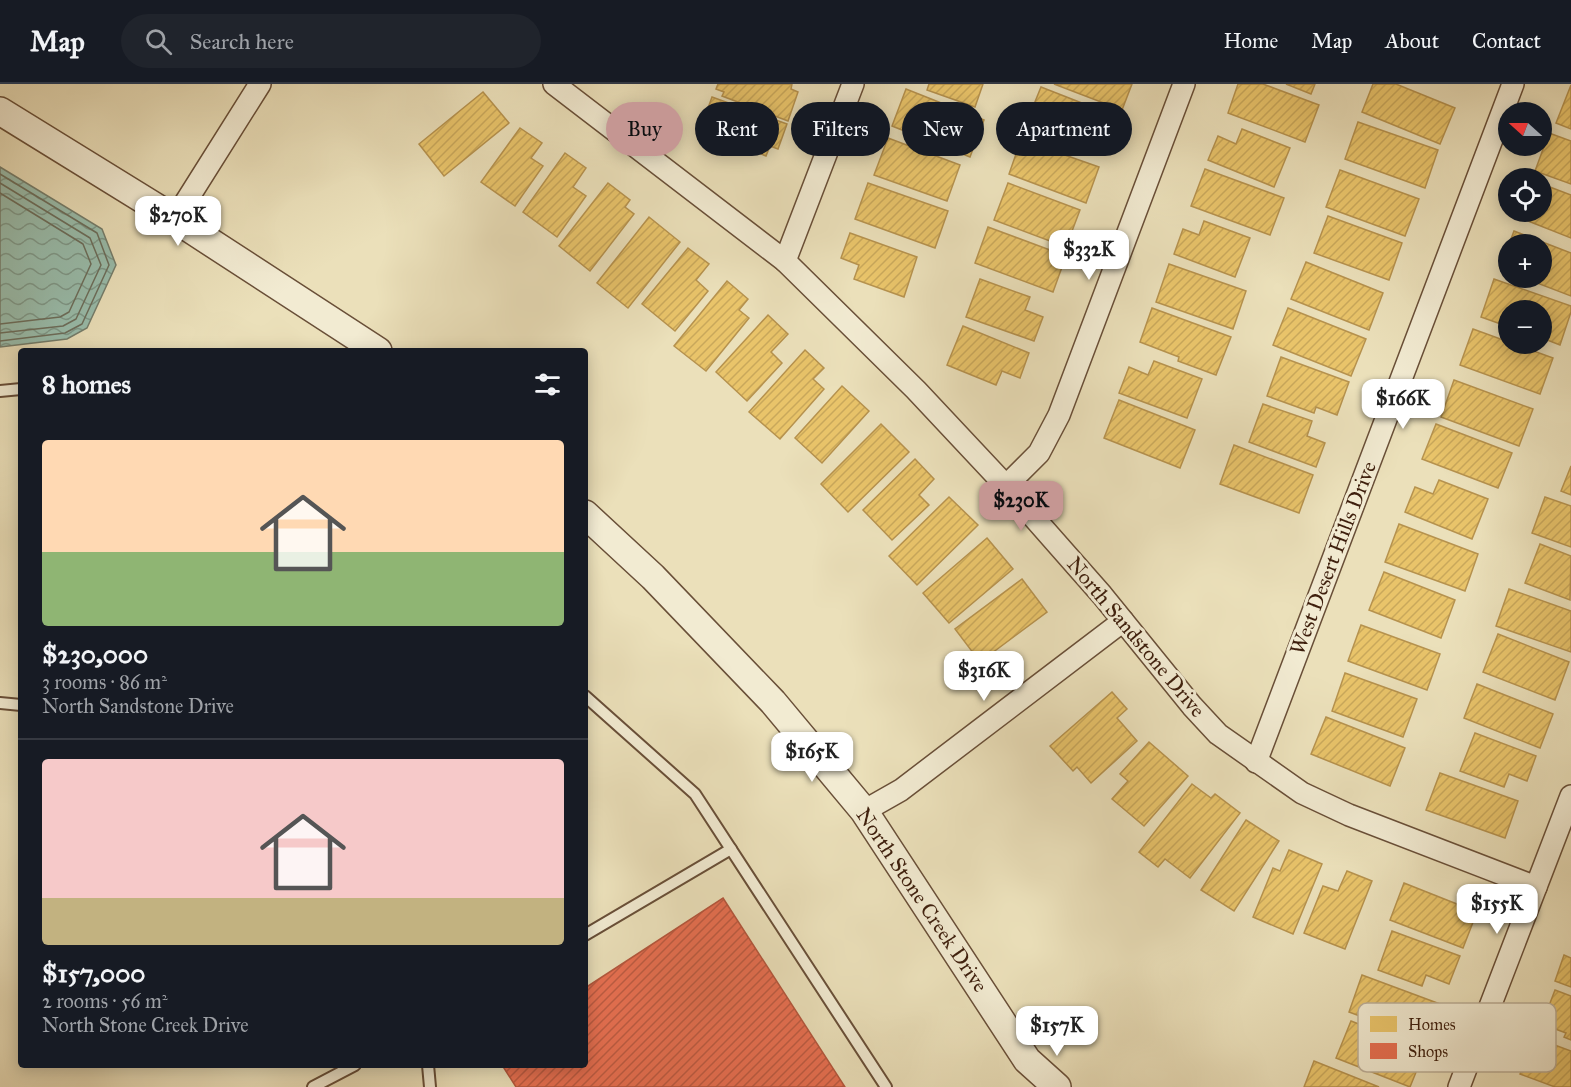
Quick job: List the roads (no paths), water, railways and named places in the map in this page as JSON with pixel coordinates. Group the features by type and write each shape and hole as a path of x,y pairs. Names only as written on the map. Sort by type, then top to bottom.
{"street":[{"path":"175,219 260,84"},
{"name":"North Sandstone Drive","path":"554,84 784,261 916,390 1006,486 1218,734 1302,793 1349,815 1536,887"},
{"path":"784,261 853,84"},
{"path":"1006,486 1039,453 1059,415 1184,84"},
{"name":"West Desert Hills Drive","path":"1256,762 1513,84"},
{"path":"0,111 175,219 373,348"},
{"name":"North Stone Creek Drive","path":"588,517 653,577 773,702 864,811 965,962 1027,1060 1057,1087"},
{"path":"864,811 901,790 1123,621"},
{"path":"1491,1003 1571,796"},
{"name":"North Stone Creek Drive","path":"1027,1060 1034,1087"},
{"path":"1459,1087 1465,1072"}],"lane":[{"path":"0,391 18,389"},
{"path":"588,699 695,794 886,1087"},
{"path":"0,703 18,705"},
{"path":"588,933 732,849"},
{"path":"313,1087 349,1068"},
{"path":"428,1068 430,1087"}],"water":[{"path":"0,167 102,229 116,265 87,328 67,339 0,347"}]}
